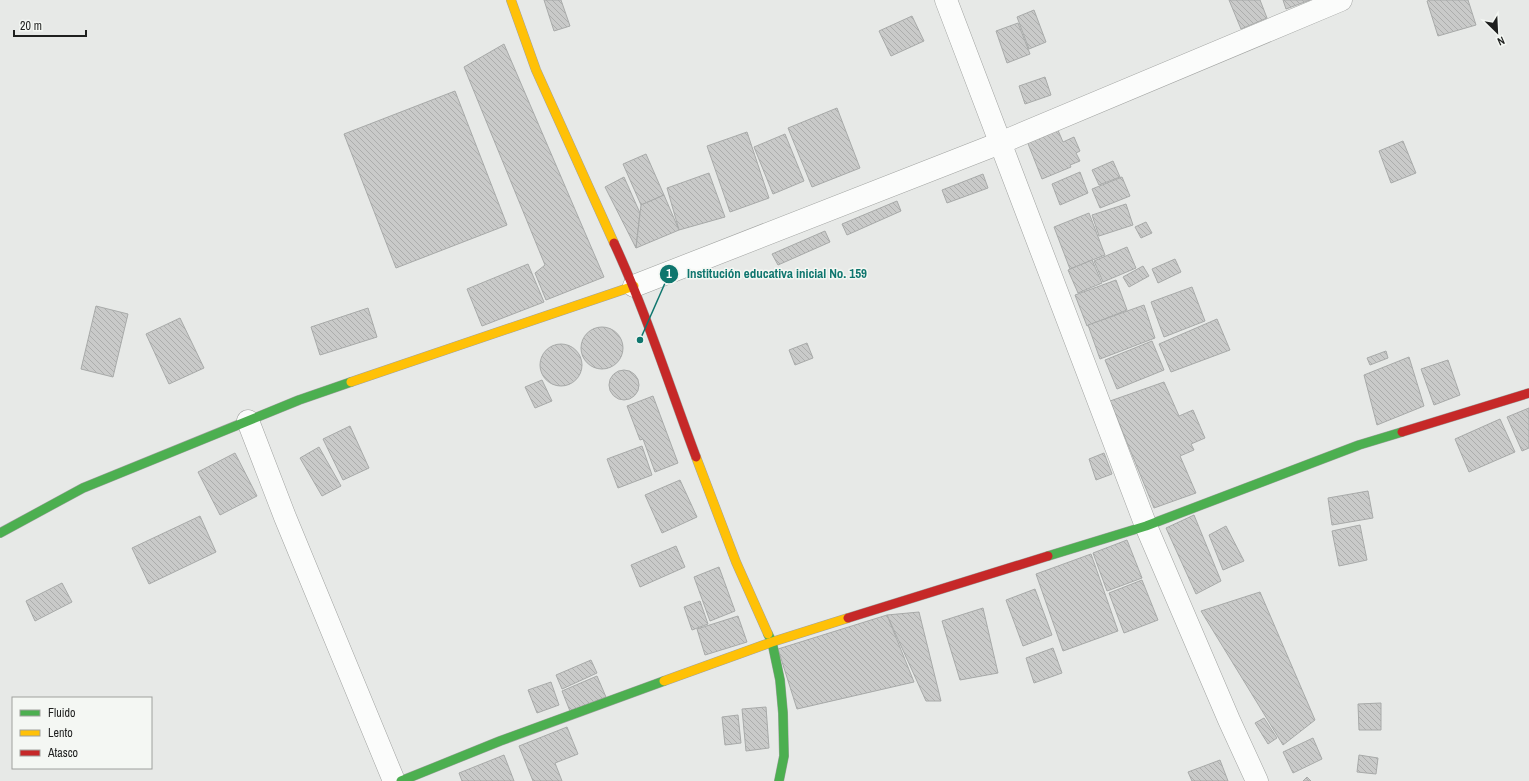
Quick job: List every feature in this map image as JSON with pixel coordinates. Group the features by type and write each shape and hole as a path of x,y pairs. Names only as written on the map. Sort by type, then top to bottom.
{"street":[{"path":"511,0 536,70 634,286 666,378 736,562 772,642 780,680 783,713 784,756 779,781"},
{"path":"946,0 1146,526 1229,720 1258,781"},
{"path":"0,533 83,488 299,400 634,286 1000,143 1341,0"},
{"path":"401,781 500,741 772,642 1146,526 1359,445 1529,393"},
{"path":"248,421 285,517 394,781"}],"building":[{"path":"544,0 561,0 570,26 554,31"},
{"path":"1229,0 1260,0 1267,18 1241,29"},
{"path":"1283,0 1310,0 1286,9"},
{"path":"1468,0 1476,25 1438,36 1427,1"},
{"path":"1034,10 1046,42 1029,49 1017,17"},
{"path":"912,16 924,41 891,56 879,31"},
{"path":"1018,23 1030,54 1007,63 996,31"},
{"path":"504,44 604,277 546,300 535,273 545,265 464,67"},
{"path":"1045,77 1051,95 1025,104 1019,86"},
{"path":"455,91 507,225 396,268 344,134"},
{"path":"837,108 860,168 812,187 788,128"},
{"path":"1057,128 1063,142 1074,137 1080,151 1076,153 1080,161 1070,165 1071,167 1042,179 1027,141"},
{"path":"747,132 769,198 730,212 707,146"},
{"path":"785,134 804,181 773,194 754,147"},
{"path":"1403,141 1416,173 1391,183 1379,151"},
{"path":"646,154 664,195 641,205 623,164"},
{"path":"1113,161 1120,177 1099,185 1092,170"},
{"path":"1080,172 1088,193 1060,205 1052,184"},
{"path":"709,173 725,217 679,230 667,188"},
{"path":"983,174 988,188 947,203 942,190"},
{"path":"624,177 640,213 636,248 605,187"},
{"path":"1122,177 1130,196 1100,208 1092,189"},
{"path":"664,195 679,230 636,248 641,205"},
{"path":"897,201 901,211 847,235 842,224"},
{"path":"1126,204 1133,225 1099,236 1092,215"},
{"path":"1089,213 1105,255 1070,269 1054,227"},
{"path":"1146,222 1152,233 1141,238 1135,227"},
{"path":"825,231 830,242 778,265 772,254"},
{"path":"1127,247 1136,268 1103,282 1094,261"},
{"path":"1175,259 1181,272 1158,283 1152,269"},
{"path":"1092,260 1102,283 1078,293 1068,270"},
{"path":"528,264 544,302 482,326 467,289"},
{"path":"1143,266 1149,276 1129,287 1123,277"},
{"path":"1116,280 1127,310 1087,326 1075,295"},
{"path":"1192,287 1205,321 1164,337 1151,302"},
{"path":"1144,305 1155,338 1100,359 1088,325"},
{"path":"96,306 128,314 113,377 81,369"},
{"path":"368,308 377,337 320,355 311,327"},
{"path":"180,318 204,368 169,384 146,334"},
{"path":"1217,319 1230,350 1171,372 1159,344"},
{"path":"598,327 606,327 617,333 623,344 623,352 617,363 606,369 598,369 587,363 581,352 581,344 587,333"},
{"path":"1152,341 1164,370 1117,389 1105,360"},
{"path":"807,343 813,358 795,365 789,350"},
{"path":"557,344 565,344 576,350 582,361 582,369 576,380 565,386 557,386 546,380 540,369 540,361 546,350"},
{"path":"1386,351 1388,358 1370,365 1367,358"},
{"path":"1409,357 1424,406 1377,425 1364,375"},
{"path":"1448,360 1460,395 1434,405 1421,369"},
{"path":"624,370 635,374 639,385 635,396 624,400 613,396 609,385 613,374"},
{"path":"542,380 552,401 535,408 525,387"},
{"path":"1164,382 1179,416 1193,410 1205,438 1191,444 1194,450 1180,456 1196,493 1154,508 1110,401"},
{"path":"653,396 678,463 655,472 643,439 640,440 627,406"},
{"path":"1529,408 1529,448 1522,451 1507,417"},
{"path":"1500,419 1515,452 1469,472 1455,439"},
{"path":"350,426 369,468 343,480 323,439"},
{"path":"642,446 652,475 618,488 607,459"},
{"path":"319,447 341,486 322,496 300,458"},
{"path":"235,453 257,496 220,515 198,472"},
{"path":"1104,453 1112,474 1096,480 1089,459"},
{"path":"680,480 697,517 662,533 645,495"},
{"path":"1368,491 1373,518 1332,525 1328,498"},
{"path":"1194,515 1221,581 1196,594 1166,528"},
{"path":"200,516 216,552 149,584 132,548"},
{"path":"1360,525 1367,560 1339,566 1332,531"},
{"path":"1226,526 1244,561 1223,570 1209,535"},
{"path":"1127,540 1142,578 1107,591 1093,553"},
{"path":"676,546 685,567 640,587 631,565"},
{"path":"1091,554 1118,631 1063,651 1036,574"},
{"path":"719,567 735,611 710,621 694,577"},
{"path":"1142,580 1158,620 1124,633 1109,593"},
{"path":"62,583 72,602 35,621 26,601"},
{"path":"1035,589 1052,635 1023,646 1006,600"},
{"path":"1260,592 1315,720 1283,745 1201,611"},
{"path":"700,601 708,624 692,630 684,607"},
{"path":"983,608 998,673 960,680 942,621"},
{"path":"919,612 941,701 926,701 887,615"},
{"path":"887,615 914,682 797,709 778,649"},
{"path":"738,616 747,642 705,655 697,629"},
{"path":"1053,648 1062,673 1034,683 1026,658"},
{"path":"591,660 597,673 562,689 556,675"},
{"path":"597,676 606,697 570,711 562,691"},
{"path":"551,682 559,705 537,713 528,690"},
{"path":"1381,703 1381,730 1359,730 1358,704"},
{"path":"766,707 769,748 746,751 742,709"},
{"path":"738,715 741,743 725,745 722,717"},
{"path":"1264,718 1277,738 1268,744 1255,723"},
{"path":"567,727 578,754 555,763 562,781 533,781 519,746"},
{"path":"1313,738 1322,759 1293,773 1283,752"},
{"path":"504,755 514,781 462,781 459,773"},
{"path":"1359,755 1378,758 1376,774 1357,772"},
{"path":"1220,760 1228,781 1192,781 1188,772"},
{"path":"1307,777 1311,781 1303,781"}],"traffic: fast":[{"path":"0,533 83,488 299,400 351,382"},
{"path":"1048,556 1146,526 1359,445 1402,432"},
{"path":"768,634 772,642 780,680 783,713 784,756 779,781"},
{"path":"401,781 500,741 664,681"}],"traffic: slow":[{"path":"511,0 536,70 614,243"},
{"path":"351,382 634,286"},
{"path":"696,457 736,562 768,634"},
{"path":"664,681 772,642 848,618"}],"traffic: jam":[{"path":"614,243 647,322 696,457"},
{"path":"1402,432 1529,393"},
{"path":"848,618 1048,556"}],"place":[{"name":"Institución educativa inicial No. 159","path":"640,340"}]}
